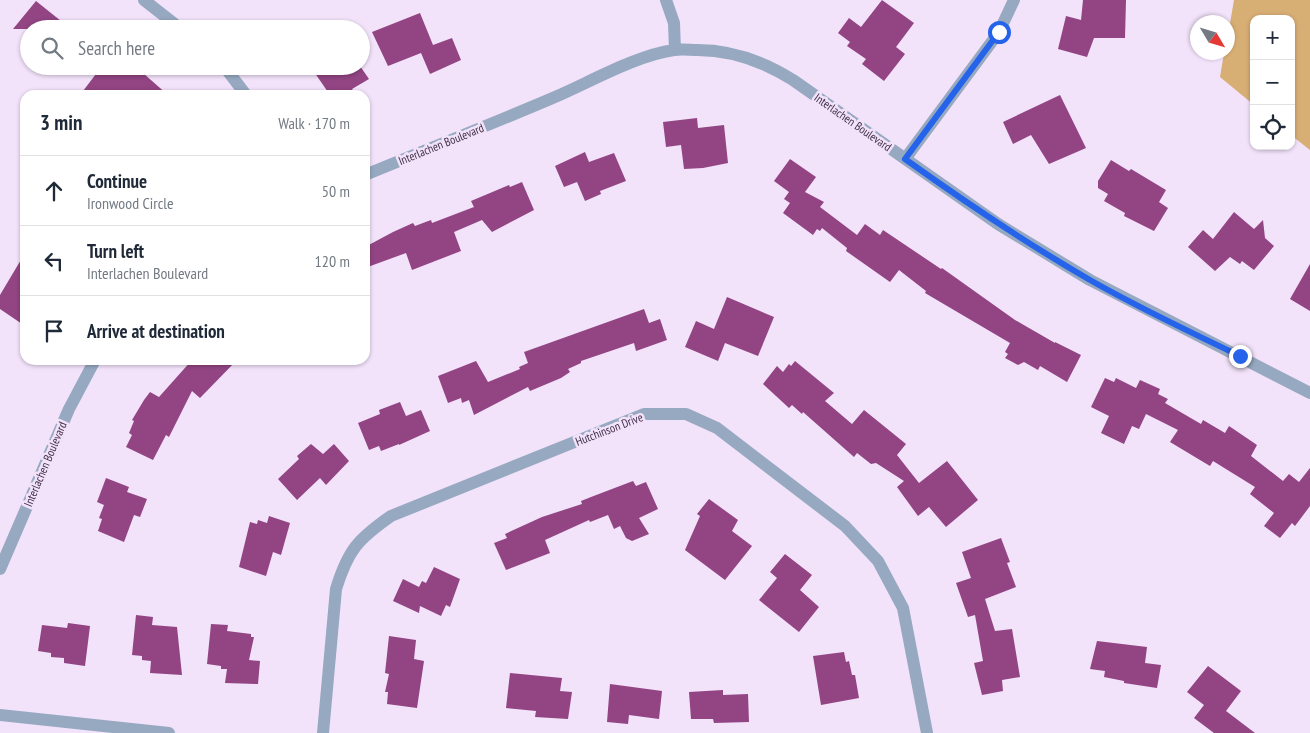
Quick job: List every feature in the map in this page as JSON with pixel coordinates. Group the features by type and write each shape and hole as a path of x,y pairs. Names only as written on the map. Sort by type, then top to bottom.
{"street":[{"path":"144,0 170,20"},
{"path":"666,0 674,23 675,50"},
{"path":"905,159 999,32 1014,0"},
{"name":"Interlachen Boulevard","path":"370,173 553,98 646,56 675,50 730,52 774,67 998,224 1090,280 1310,393"},
{"path":"231,75 242,90"},
{"name":"Interlachen Boulevard","path":"0,569 69,409 93,365"},
{"name":"Hutchinson Drive","path":"323,733 336,589 343,566 355,546 372,529 391,516 644,414 686,414 717,428 845,526 878,562 903,608 927,733"},
{"path":"0,715 168,733"}],"shaded area":[{"path":"1234,0 1310,0 1310,150 1295,138 1295,15 1250,15 1250,102 1220,77 1223,60 1235,60 1235,15 1231,15"}],"building":[{"path":"882,0 914,23 896,47 905,54 884,81 862,64 866,59 847,46 850,42 838,33 849,18 861,27"},
{"path":"1083,0 1126,0 1125,38 1094,38 1087,57 1058,49 1066,16 1081,20"},
{"path":"36,1 60,20 20,20"},
{"path":"420,13 433,45 452,38 461,60 430,74 421,53 388,66 372,32"},
{"path":"20,20 20,29 13,29"},
{"path":"95,75 145,75 162,90 84,90"},
{"path":"316,75 366,75 369,79 353,90 327,90"},
{"path":"1060,95 1086,148 1049,164 1031,135 1013,144 1003,122"},
{"path":"697,118 698,128 724,125 728,163 703,168 684,169 681,145 666,147 663,122"},
{"path":"585,152 589,162 614,153 626,181 600,191 601,194 585,201 577,182 564,187 555,166"},
{"path":"790,159 816,177 805,192 824,202 820,207 857,235 865,224 880,235 883,230 942,268 1015,320 1055,343 1081,355 1067,382 1040,366 1038,370 1024,362 1018,365 1005,358 1008,354 1005,352 1010,343 925,293 926,291 899,270 890,282 846,251 847,248 822,228 820,231 817,229 813,235 783,213 790,203 784,199 789,192 774,181"},
{"path":"1111,160 1129,171 1131,169 1166,190 1159,202 1168,208 1154,231 1124,216 1125,213 1104,201 1108,194 1098,188 1098,181"},
{"path":"522,182 534,210 492,232 482,220 454,232 461,251 412,270 406,253 370,266 370,244 413,223 415,226 431,220 432,223 474,207 471,201 509,185 510,187"},
{"path":"1234,212 1254,229 1263,220 1265,238 1274,246 1254,270 1242,261 1240,264 1230,257 1215,271 1188,247 1203,230 1213,239"},
{"path":"20,261 20,323 0,309 0,295"},
{"path":"1310,264 1310,311 1290,299"},
{"path":"727,297 774,317 758,356 725,343 718,361 685,347 696,321 714,329"},
{"path":"644,309 649,323 660,319 667,340 636,351 634,343 581,361 581,363 568,369 570,372 561,378 530,391 528,387 474,415 469,400 462,403 461,398 448,403 438,376 476,361 488,382 520,369 519,367 528,363 524,352"},
{"path":"795,361 834,393 825,401 852,424 864,410 906,444 897,455 919,483 947,461 978,500 946,527 929,507 918,516 897,487 904,481 876,463 871,464 857,453 854,457 803,412 802,414 792,405 789,408 763,384 777,366 783,372 789,364 791,366"},
{"path":"188,365 232,365 200,398 192,391 169,437 166,435 153,460 126,447 132,435 129,433 134,421 132,420 144,400 150,392 159,397"},
{"path":"1105,378 1114,382 1116,378 1136,388 1140,380 1160,389 1158,394 1168,399 1165,403 1201,424 1203,420 1225,433 1229,426 1257,445 1251,456 1283,481 1289,474 1299,482 1310,468 1310,506 1295,526 1292,523 1280,538 1264,526 1274,513 1250,494 1255,487 1213,461 1210,466 1170,442 1178,430 1146,414 1139,429 1132,426 1124,444 1101,433 1109,416 1091,407"},
{"path":"400,402 406,416 421,410 430,431 381,451 379,446 369,450 358,423 380,414 379,410"},
{"path":"311,444 323,454 334,444 349,461 326,485 320,478 297,500 278,479 299,459 297,456"},
{"path":"106,478 129,487 127,492 147,499 140,517 134,515 124,542 98,531 102,519 99,518 104,505 97,502"},
{"path":"633,481 636,486 646,482 658,509 639,518 649,534 632,541 626,538 620,526 614,529 608,515 590,522 589,520 545,540 550,553 506,570 494,543 507,538 505,534 542,517 582,504 581,501"},
{"path":"709,499 738,520 732,531 752,546 725,580 685,550 700,516 697,514"},
{"path":"269,516 290,523 281,555 273,552 266,576 239,567 250,522 257,524 258,520 267,523"},
{"path":"1001,538 1010,562 1007,563 1016,587 985,599 995,631 1012,629 1020,677 1002,680 1003,691 982,695 974,663 983,661 975,615 968,617 956,583 971,578 962,552"},
{"path":"785,554 812,575 800,590 819,607 799,632 759,600 777,578 770,572"},
{"path":"434,567 460,579 450,607 446,605 441,616 420,606 419,613 393,601 403,579 419,587 422,581 426,583"},
{"path":"136,615 153,617 152,625 177,627 182,675 150,673 151,661 142,660 142,656 132,655"},
{"path":"68,623 90,626 85,666 64,663 64,658 51,657 51,653 38,651 42,625 67,628"},
{"path":"211,624 228,625 227,631 251,634 251,637 254,637 249,660 260,661 258,684 225,683 227,669 207,664"},
{"path":"389,636 416,640 414,659 424,661 417,708 387,704 388,692 385,692 389,674 385,673"},
{"path":"1097,641 1147,647 1145,663 1161,665 1157,688 1124,683 1124,681 1104,677 1105,671 1090,669"},
{"path":"844,652 846,662 849,661 852,675 855,675 859,698 821,705 813,656"},
{"path":"1208,666 1241,691 1226,711 1255,733 1214,733 1194,718 1204,705 1187,692"},
{"path":"510,673 562,678 560,691 572,692 568,719 535,717 536,711 506,708"},
{"path":"610,684 662,691 659,719 629,715 628,724 607,722"},
{"path":"723,690 723,695 748,694 749,722 714,723 713,719 691,719 689,692"}],"route":[{"path":"999,32 905,159 998,224 1090,280 1240,356"}]}
